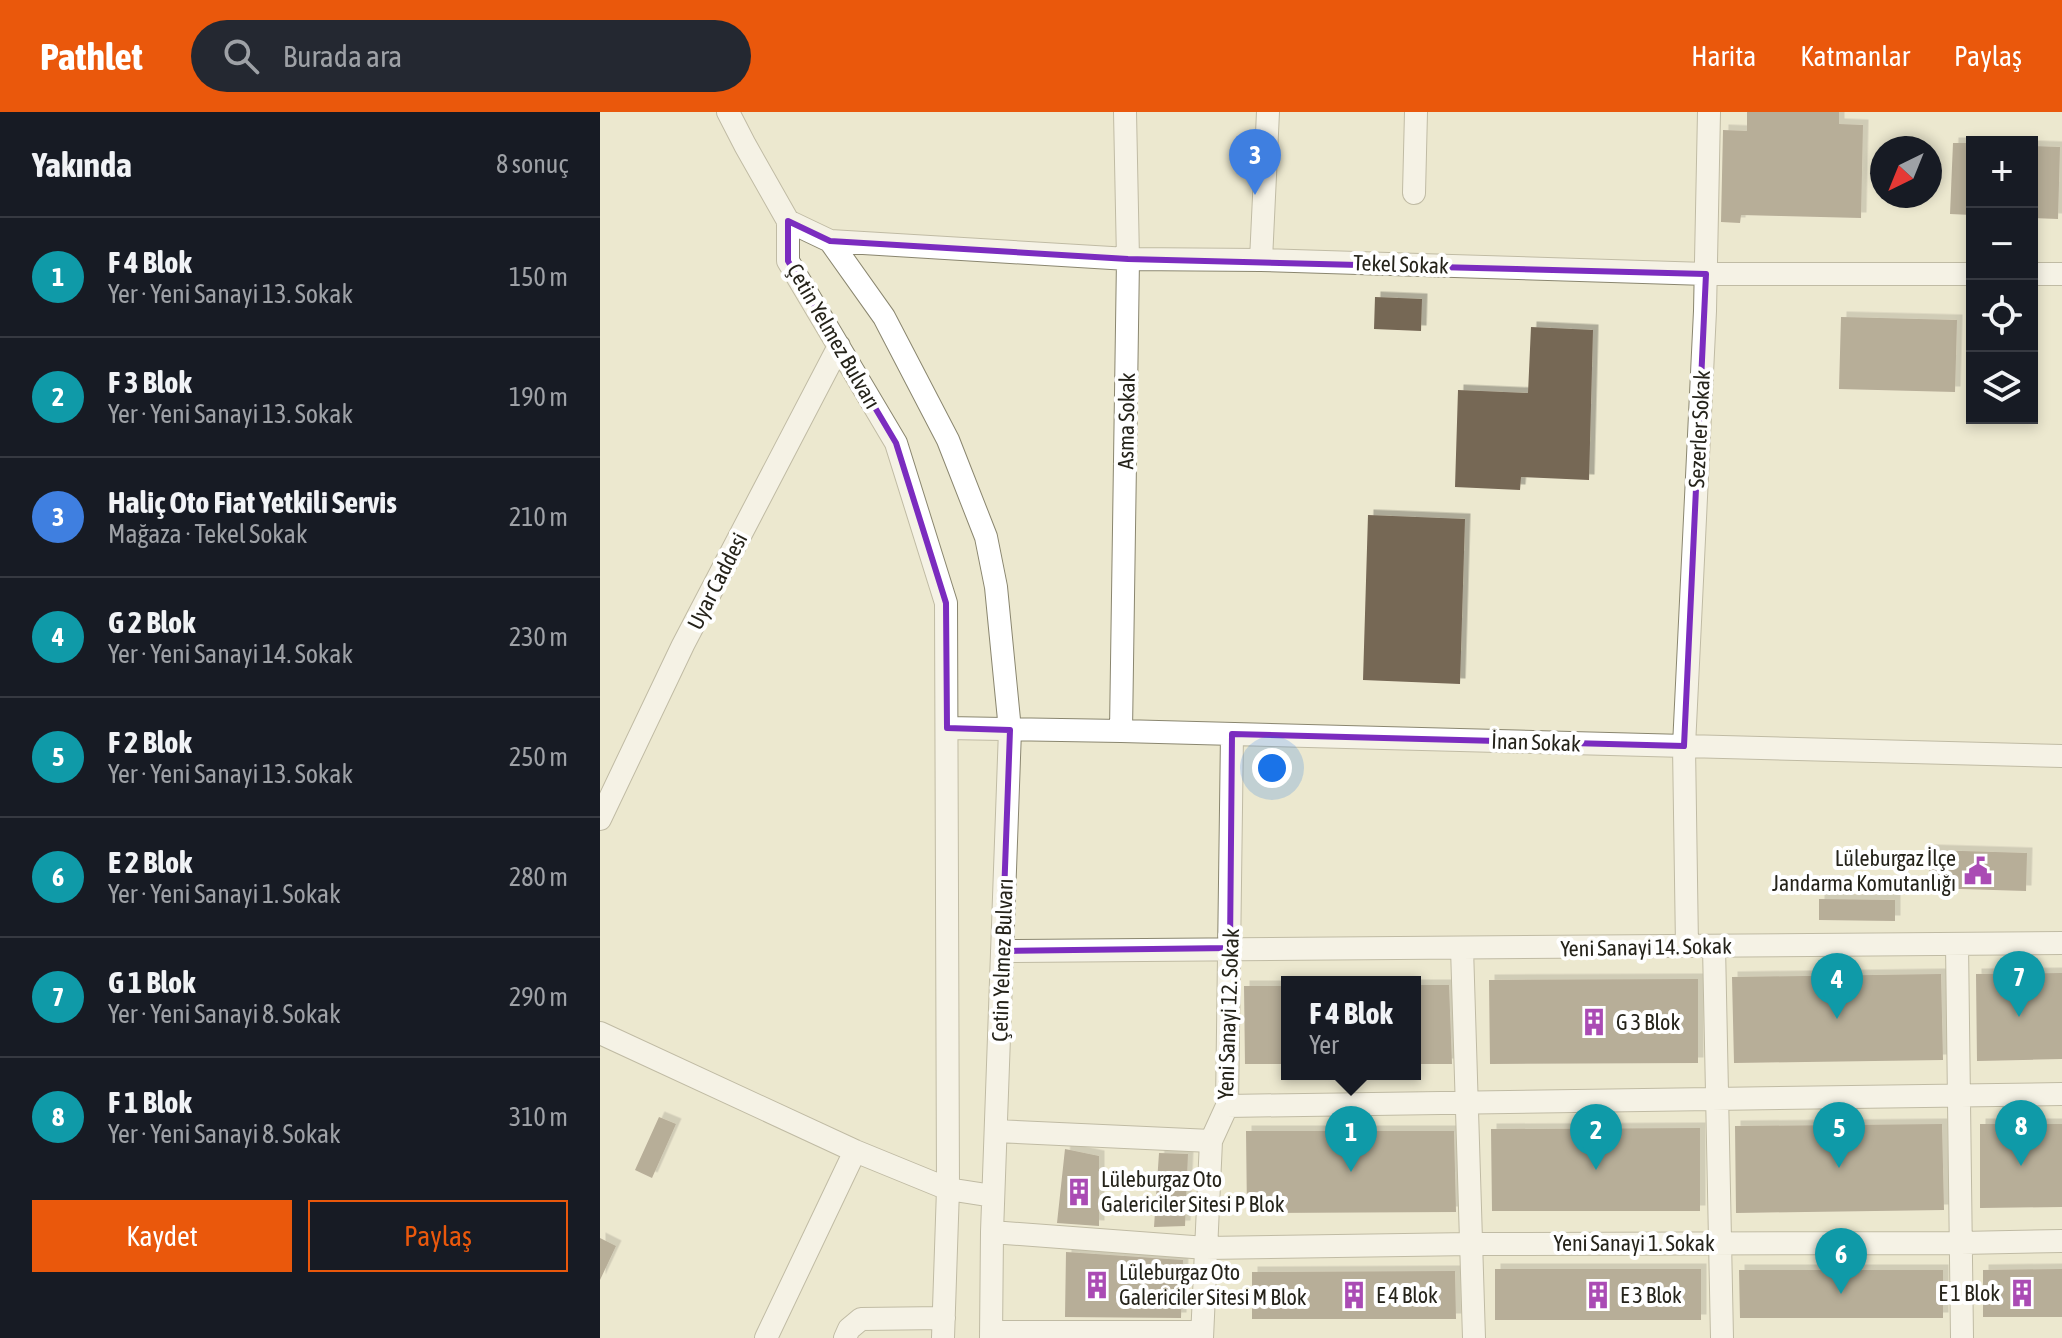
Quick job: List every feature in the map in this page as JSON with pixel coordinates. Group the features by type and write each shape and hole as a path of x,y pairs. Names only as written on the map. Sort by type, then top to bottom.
{"street":[{"path":"728,112 788,221"},
{"name":"Asma Sokak","path":"1121,731 1128,259 1125,112"},
{"path":"1261,260 1268,112"},
{"path":"1414,193 1416,112"},
{"name":"Sezerler Sokak","path":"1687,946 1684,746 1706,274 1709,112"},
{"name":"Çetin Yelmez Bulvarı","path":"944,1328 948,1189 946,603 896,443 788,261 788,221 830,241 884,317 948,440 986,537 996,587 1010,730 991,1335"},
{"name":"Tekel Sokak","path":"830,241 1128,259 1261,260 1706,274 1966,274"},
{"path":"2038,274 2062,274"},
{"name":"Uyar Caddesi","path":"600,819 683,645 839,346"},
{"name":"İnan Sokak","path":"947,728 2062,756"},
{"name":"Yeni Sanayi 12. Sokak","path":"1202,1335 1211,1141 1227,1106 1232,734"},
{"name":"Yeni Sanayi 14. Sokak","path":"1002,951 2062,943"},
{"path":"1957,944 1962,1338"},
{"path":"1714,946 1722,1338"},
{"path":"1462,948 1474,1338"},
{"path":"600,1033 855,1151 948,1189 993,1196"},
{"path":"1227,1106 2062,1094"},
{"path":"996,1131 1211,1141"},
{"path":"766,1338 855,1151"},
{"name":"Yeni Sanayi 1. Sokak","path":"992,1232 1206,1248 2062,1241"},
{"path":"845,1338 849,1329 861,1319 944,1328"},
{"path":"991,1335 1202,1335"}],"highlighted area":[{"path":"788,221 830,241 1128,259 1706,274 1684,746 1232,734 1230,948 1002,951 1010,730 947,728 946,603 896,443 788,261"}],"building":[{"path":"1747,112 1839,112 1839,124 1863,125 1861,218 1741,215 1740,223 1721,222 1723,130 1747,131"},
{"path":"1953,143 1966,143 1966,215 1950,214"},
{"path":"2038,146 2060,147 2058,219 2038,218"},
{"path":"1375,297 1422,299 1421,331 1374,329"},
{"path":"1841,317 1957,320 1955,392 1839,389"},
{"path":"1531,327 1593,330 1589,480 1521,477 1520,490 1455,487 1458,390 1528,393"},
{"path":"1368,515 1465,519 1460,684 1363,680"},
{"name":"Lüleburgaz İlçe Jandarma Komutanlığı","path":"1930,850 2027,853 2026,891 1929,888"},
{"path":"1819,899 1895,900 1895,921 1819,920"},
{"path":"2062,973 2062,1059 1977,1061 1976,974"},
{"path":"1941,974 1943,1060 1734,1063 1732,977"},
{"name":"G 3 Blok","path":"1698,979 1698,1063 1490,1064 1489,980"},
{"path":"1421,985 1449,985 1452,1064 1421,1064"},
{"path":"1244,986 1281,986 1281,1064 1245,1064"},
{"path":"659,1117 676,1124 652,1178 635,1170"},
{"path":"1942,1124 1944,1210 1736,1213 1735,1126"},
{"path":"1980,1124 2062,1124 2062,1207 1980,1208"},
{"path":"1700,1128 1700,1211 1492,1211 1491,1129"},
{"path":"1246,1131 1454,1131 1456,1212 1247,1213"},
{"name":"Lüleburgaz Oto Galericiler Sitesi P Blok","path":"1065,1149 1099,1156 1099,1226 1057,1223"},
{"path":"1159,1153 1188,1154 1185,1226 1154,1227"},
{"path":"600,1238 616,1246 600,1280"},
{"path":"1066,1252 1183,1260 1181,1318 1065,1317"},
{"name":"E 3 Blok","path":"1495,1269 1701,1269 1701,1320 1495,1320"},
{"name":"E 1 Blok","path":"2062,1269 2062,1317 1983,1317 1983,1270"},
{"path":"1739,1270 1943,1270 1943,1318 1740,1318"},
{"name":"E 4 Blok","path":"1455,1271 1456,1319 1252,1319 1252,1272"}],"place":[{"name":"Haliç Oto Fiat Yetkili Servis","path":"1255,195"},
{"name":"Lüleburgaz İlçe Jandarma Komutanlığı","path":"1978,871"},
{"name":"G 1 Blok","path":"2019,1017"},
{"name":"G 2 Blok","path":"1837,1019"},
{"name":"G 3 Blok","path":"1594,1022"},
{"name":"F 1 Blok","path":"2021,1166"},
{"name":"F 2 Blok","path":"1839,1168"},
{"name":"F 3 Blok","path":"1596,1170"},
{"name":"F 4 Blok","path":"1351,1172"},
{"name":"Lüleburgaz Oto Galericiler Sitesi P Blok","path":"1079,1192"},
{"name":"Lüleburgaz Oto Galericiler Sitesi M Blok","path":"1097,1285"},
{"name":"E 1 Blok","path":"2022,1293"},
{"name":"E 2 Blok","path":"1841,1294"},
{"name":"E 4 Blok","path":"1354,1295"},
{"name":"E 3 Blok","path":"1598,1295"}]}
